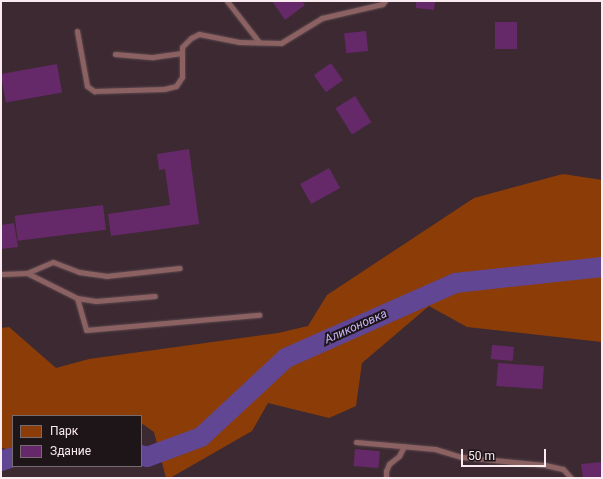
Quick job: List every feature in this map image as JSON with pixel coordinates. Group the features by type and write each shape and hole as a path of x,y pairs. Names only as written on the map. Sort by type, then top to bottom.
{"lane":[{"path":"228,1 259,42"},
{"path":"77,31 87,86 94,91 164,89 176,86 182,77 182,47 191,38 199,34 239,42 281,43 322,18 382,4 385,1"},
{"path":"115,54 153,57 182,53"},
{"path":"1,274 27,273 52,262 79,272 106,276 180,268"},
{"path":"27,273 77,298 96,301 155,296"},
{"path":"77,298 86,330 259,315"},
{"path":"356,442 435,448 462,457 545,465 563,469 571,478"},
{"path":"386,478 386,471 389,464 399,456 404,446"}],"green space":[{"path":"563,174 602,180 602,342 467,327 429,306 362,363 356,406 329,418 268,403 252,431 170,478 166,478 154,432 142,424 142,415 12,415 12,450 1,448 1,328 9,327 56,368 89,359 278,333 308,326 327,295 474,198"}],"building":[{"path":"272,1 302,1 305,5 285,20"},
{"path":"416,1 435,1 434,10 416,8"},
{"path":"495,22 517,22 517,49 495,49"},
{"path":"366,31 368,51 346,53 344,33"},
{"path":"331,63 343,80 326,92 314,75"},
{"path":"57,64 62,93 6,102 1,74"},
{"path":"355,96 371,122 352,134 335,108"},
{"path":"189,149 199,224 111,236 108,214 170,205 165,169 159,170 157,154"},
{"path":"329,168 340,188 311,204 300,184"},
{"path":"103,205 106,230 18,241 15,216"},
{"path":"14,223 18,247 1,249 1,225"},
{"path":"492,345 514,347 513,361 491,359"},
{"path":"498,363 544,366 542,389 496,386"},
{"path":"355,449 380,451 378,468 354,466"},
{"path":"602,462 602,478 583,478 581,464"}],"waterway":[{"name":"Аликоновка","path":"142,455 147,457 201,437 286,358 455,283 602,267"},
{"name":"Аликоновка","path":"1,461 12,457"}]}
